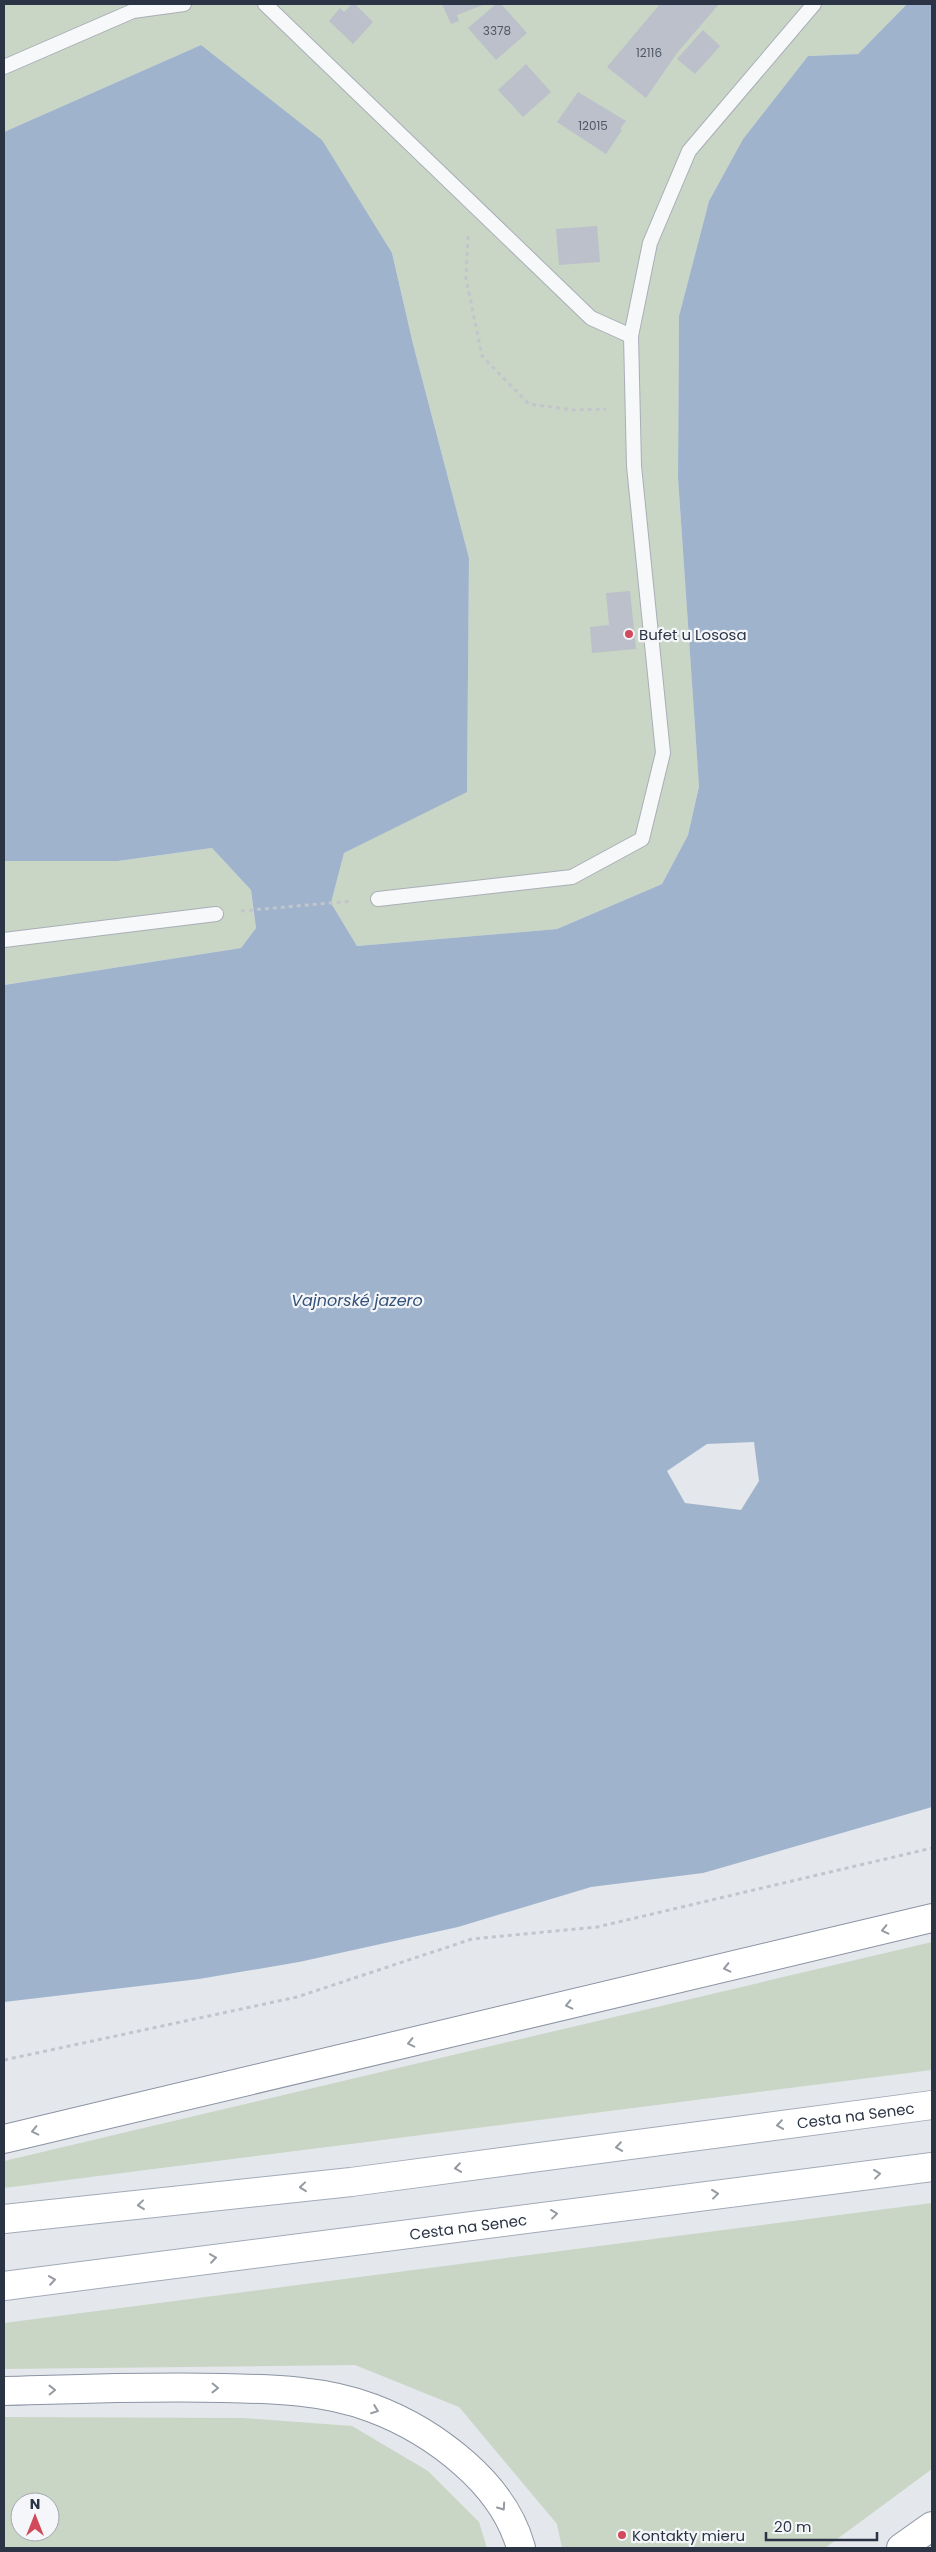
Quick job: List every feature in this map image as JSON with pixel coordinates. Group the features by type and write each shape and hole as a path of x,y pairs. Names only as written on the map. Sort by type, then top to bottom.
{"main road":[{"path":"4,2139 932,1918"},
{"name":"Cesta na Senec","path":"4,2219 351,2182 932,2105"},
{"name":"Cesta na Senec","path":"4,2286 932,2167"},
{"path":"4,2391 182,2387 259,2389 296,2391 358,2404 417,2429 453,2453 489,2489 508,2515 521,2548"},
{"path":"901,2548 932,2526"}],"lane":[{"path":"4,67 132,7 184,4"},
{"path":"265,4 591,318 631,336"},
{"path":"378,899 572,877 642,839 663,753 634,466 632,408 631,336 650,243 689,151 814,4"},
{"path":"4,940 216,914"}],"path":[{"path":"469,200 466,278 482,356 529,404 573,410 632,408"},
{"path":"216,914 378,899"},
{"path":"4,2060 297,1997 472,1939 597,1927 932,1848"}],"green space":[{"path":"4,4 907,4 858,54 808,56 743,139 709,201 679,316 678,478 699,785 688,835 662,884 557,929 357,946 331,903 344,853 467,791 469,558 413,344 392,253 201,45 4,132"},
{"path":"212,848 251,890 256,928 241,948 4,985 4,861 118,861"},
{"path":"932,1942 932,2070 4,2188 4,2161"},
{"path":"932,2203 932,2469 825,2548 562,2548 557,2524 459,2407 355,2365 4,2369 4,2323"},
{"path":"4,2417 243,2418 352,2426 428,2471 479,2522 487,2548 4,2548"}],"water":[{"name":"Vajnorské jazero","path":"907,4 932,4 932,1807 703,1873 591,1887 458,1927 299,1962 199,1979 4,2002 4,985 241,948 256,928 251,890 212,848 118,861 4,861 4,132 201,45 322,140 392,253 413,344 469,558 467,792 344,853 331,903 357,946 557,929 662,884 688,835 699,786 678,478 679,316 709,201 743,139 808,56 858,54","holes":["754,1442 759,1481 741,1510 685,1503 667,1471 707,1444"]}],"building":[{"path":"352,4 355,4 373,22 353,44 329,21 340,8 344,12"},
{"path":"442,4 483,5 457,15 459,21 451,24"},
{"path":"496,4 501,4 527,33 496,60 468,28"},
{"path":"660,4 719,4 677,53 646,98 607,67"},
{"path":"703,30 720,46 695,74 677,59"},
{"path":"526,64 551,92 523,117 498,90"},
{"path":"578,92 626,121 606,154 557,122"},
{"path":"597,226 600,262 559,265 556,229"},
{"path":"630,591 636,649 592,653 590,627 609,625 606,593"}],"place":[{"name":"Bufet u Lososa","path":"629,634"},
{"name":"Kontakty mieru","path":"622,2535"}]}
